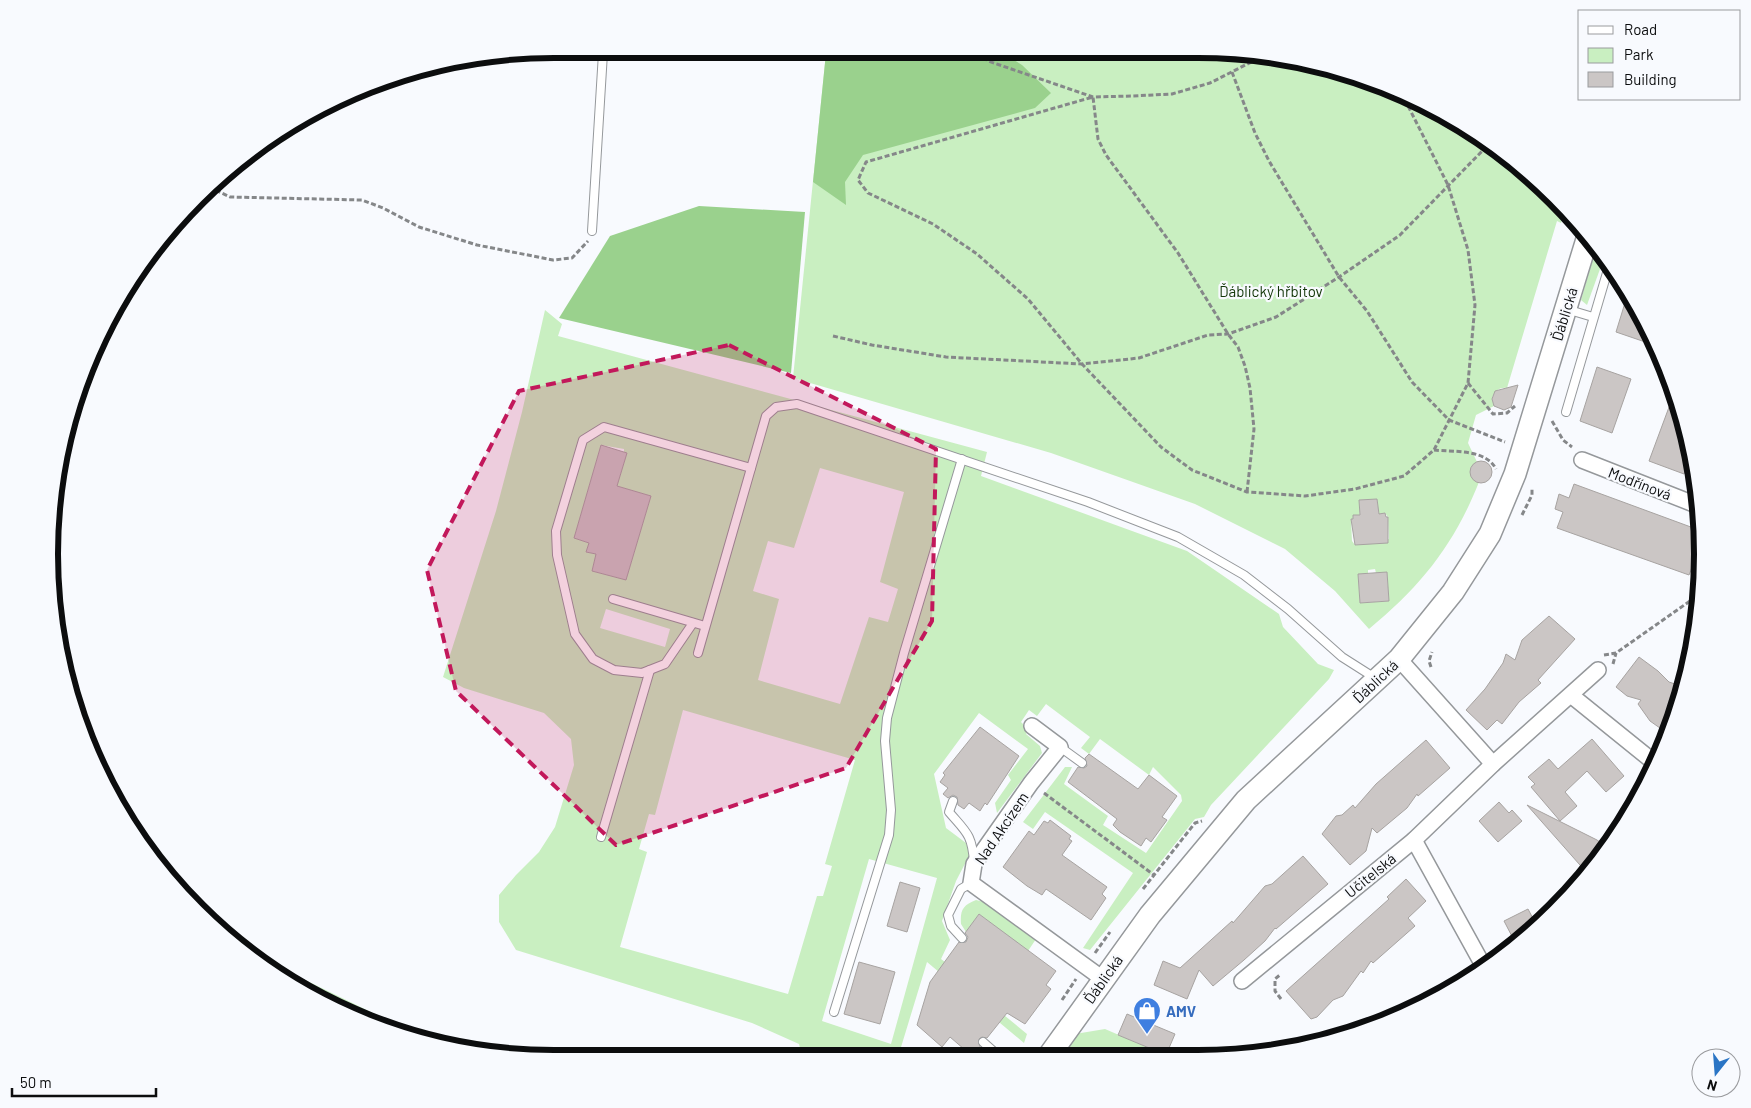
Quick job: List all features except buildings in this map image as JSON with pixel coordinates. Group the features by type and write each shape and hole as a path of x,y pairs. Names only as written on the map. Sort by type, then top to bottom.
{"main road":[{"name":"Ďáblická","path":"1053,1050 1150,915 1246,800 1399,659 1453,592 1490,534 1515,474 1585,245"}],"street":[{"name":"Modřínová","path":"1582,460 1690,503"},
{"path":"1399,659 1494,764"},
{"name":"Učitelská","path":"1242,981 1414,840 1494,764 1572,696 1598,670"},
{"path":"1572,696 1649,758"},
{"path":"1032,726 1060,747"},
{"name":"Nad Akcízem","path":"1060,747 1031,783 974,864 971,883 1103,979"},
{"path":"1414,840 1481,961"}],"lane":[{"path":"592,231 598,99 602,58"},
{"name":"Ďáblická","path":"1566,412 1607,273"},
{"path":"1566,309 1593,317"},
{"path":"698,653 766,416 776,407 797,404 1088,502 1178,537 1244,575 1288,609 1342,657 1377,679"},
{"path":"693,622 665,664 642,673 614,670 593,659 575,634 557,556 556,531 583,440 604,427 751,468"},
{"path":"834,1012 889,835 891,810 885,741 887,718 904,652 962,460"},
{"path":"612,599 705,626"},
{"path":"601,837 650,670"},
{"path":"1060,747 1082,763"},
{"path":"953,802 948,812 968,833 973,846 974,864"},
{"path":"962,938 951,926 948,915 961,890 971,883"},
{"path":"984,1042 993,1050"}],"path":[{"path":"983,58 988,62 1093,97"},
{"path":"1253,61 1210,83 1172,94 1093,97 866,162 858,180 868,193 933,224 977,254 1028,299 1082,364 1161,447 1192,470 1247,492 1305,496 1355,489 1404,476 1434,450 1468,383 1476,305 1468,250 1448,185 1407,104"},
{"path":"1232,72 1255,132 1269,161 1339,278 1367,311 1412,382 1449,420 1506,443"},
{"path":"1093,97 1098,139 1106,155 1178,253 1238,347 1250,388 1254,429 1247,492"},
{"path":"833,336 872,346 946,357 1082,364 1140,358 1208,335 1228,334 1276,317 1339,278 1400,235 1484,149"},
{"path":"217,191 230,197 362,200 383,208 418,227 477,245 553,260 572,258 586,246 592,231"},
{"path":"1468,383 1493,414 1507,413 1515,406 1518,407 1515,416"},
{"path":"1547,426 1550,417 1563,440 1579,453 1582,460"},
{"path":"1504,450 1509,434"},
{"path":"1434,450 1483,456 1492,461 1498,472 1500,465"},
{"path":"1519,520 1532,496 1532,486"},
{"path":"1601,655 1616,653 1691,601"},
{"path":"1432,651 1429,661 1433,676"},
{"path":"1031,783 1154,875"},
{"path":"1142,890 1195,823 1209,818"},
{"path":"1058,1005 1113,928"},
{"path":"1281,999 1275,991 1275,979 1282,973"}],"highlighted area":[{"path":"729,345 936,449 932,621 846,768 616,845 456,691 427,570 519,391"}],"green space":[{"name":"Ďáblický hřbitov","path":"825,58 1197,58 1262,62 1294,67 1326,74 1387,95 1445,124 1499,160 1548,203 1562,219 1561,223 1557,221 1507,388 1499,389 1494,394 1492,399 1494,406 1476,415 1468,443 1477,462 1471,468 1471,474 1479,482 1469,505 1459,526 1434,563 1405,597 1369,629 1335,591 1285,549 1195,504 1051,453 793,378","holes":["1377,499 1379,517 1385,513 1388,517 1389,539 1355,545 1352,541 1351,520 1353,515 1357,515 1360,519 1359,500","1375,569 1376,573 1387,573 1389,601 1360,603 1358,575 1368,574 1368,570"]},
{"path":"825,58 1011,58 1022,65 1051,93 1035,108 863,155 845,182 846,205 813,182"},
{"path":"699,206 805,212 791,373 559,318 610,236"},
{"path":"1594,256 1601,266 1587,305 1581,300"},
{"path":"545,310 562,324 558,336 987,452 981,476 1187,551 1279,614 1283,627 1318,664 1334,670 1329,679 1211,805 1204,817 1195,819 1090,950 1083,948 1133,873 1045,812 1033,829 1023,822 1065,767 1072,767 1064,784 1108,816 1103,825 1146,853 1182,801 1181,795 1153,767 1149,775 1100,739 1089,754 1081,748 1090,737 1046,704 1037,716 1029,710 1021,722 1028,729 1026,734 1040,746 1042,753 997,813 995,803 1011,780 1008,775 1028,749 979,713 934,774 946,828 966,843 970,854 956,881 942,921 950,940 941,959 985,993 982,997 1027,1034 1024,1043 927,962 900,1050 800,1050 799,1044 752,1023 516,950 499,922 499,895 539,852 555,827 574,765 571,739 544,713 464,688 443,677 496,511 522,412","holes":["601,445 624,449 624,452 627,453 617,486 651,496 626,580 592,571 596,554 586,552 589,543 574,538","820,468 904,492 880,582 898,589 888,622 869,617 840,704 758,680 779,599 753,591 768,541 794,548","606,609 670,629 665,647 600,628","683,710 855,760 825,864 832,866 823,896 817,896 788,994 620,947 647,852 639,849 649,814 655,815","869,859 937,878 891,1044 822,1021"]},
{"path":"976,900 984,902 1036,939 1028,951 979,914 966,932 961,924 961,915 965,906"},
{"path":"277,966 398,1025 364,1013 334,999"},
{"path":"1105,1029 1154,1050 1064,1050 1075,1034"}],"place":[{"name":"AMV","path":"1147,1035"}]}
